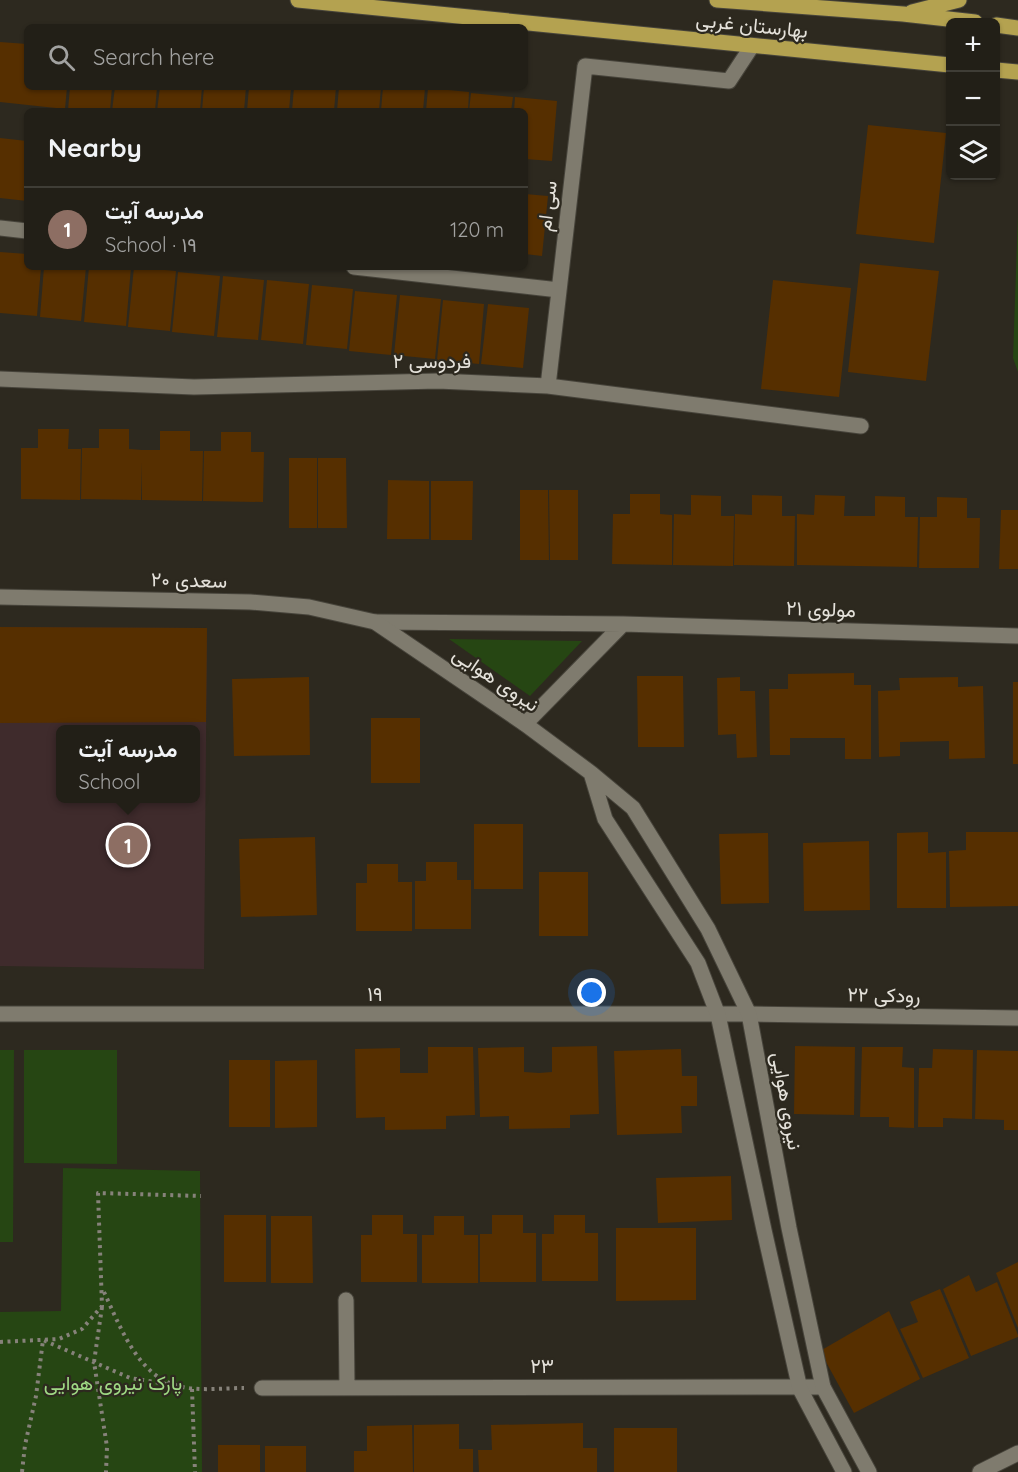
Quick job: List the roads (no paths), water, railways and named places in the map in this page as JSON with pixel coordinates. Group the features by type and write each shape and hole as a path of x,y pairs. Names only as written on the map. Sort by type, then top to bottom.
{"main road":[{"name":"بهارستان غربی","path":"298,0 946,65"},
{"name":"بهارستان غربی","path":"722,0 946,19"},
{"path":"903,14 959,0"},
{"path":"1000,25 1018,27"},
{"path":"1000,70 1018,72"}],"street":[{"name":"سی ام","path":"548,386 585,66 729,81 752,46"},
{"path":"0,228 24,231"},
{"path":"381,270 559,290"},
{"name":"فردوسی ۲","path":"0,379 194,387 438,381 548,386 861,426"},
{"name":"سعدی ۲۰","path":"0,597 250,602 309,607 375,622"},
{"name":"مولوی ۲۱","path":"375,622 623,624 1018,636"},
{"name":"نیروی هوایی","path":"375,622 525,724 591,773 633,808 708,929 749,1014 789,1228 823,1387 869,1472"},
{"path":"525,724 623,624"},
{"path":"591,773 605,819 698,963 718,1015 800,1389 844,1472"},
{"name":"۱۹","path":"0,1014 749,1014"},
{"name":"رودکی ۲۲","path":"749,1014 1018,1018"},
{"path":"346,1300 347,1386"},
{"name":"۲۳","path":"262,1388 347,1386 800,1389 823,1387"},
{"path":"980,1472 1018,1453"}],"place":[{"name":"مدرسه آیت","path":"128,845"}],"park label":[{"name":"پارک نیروی هوایی","path":"113,1383"}]}
